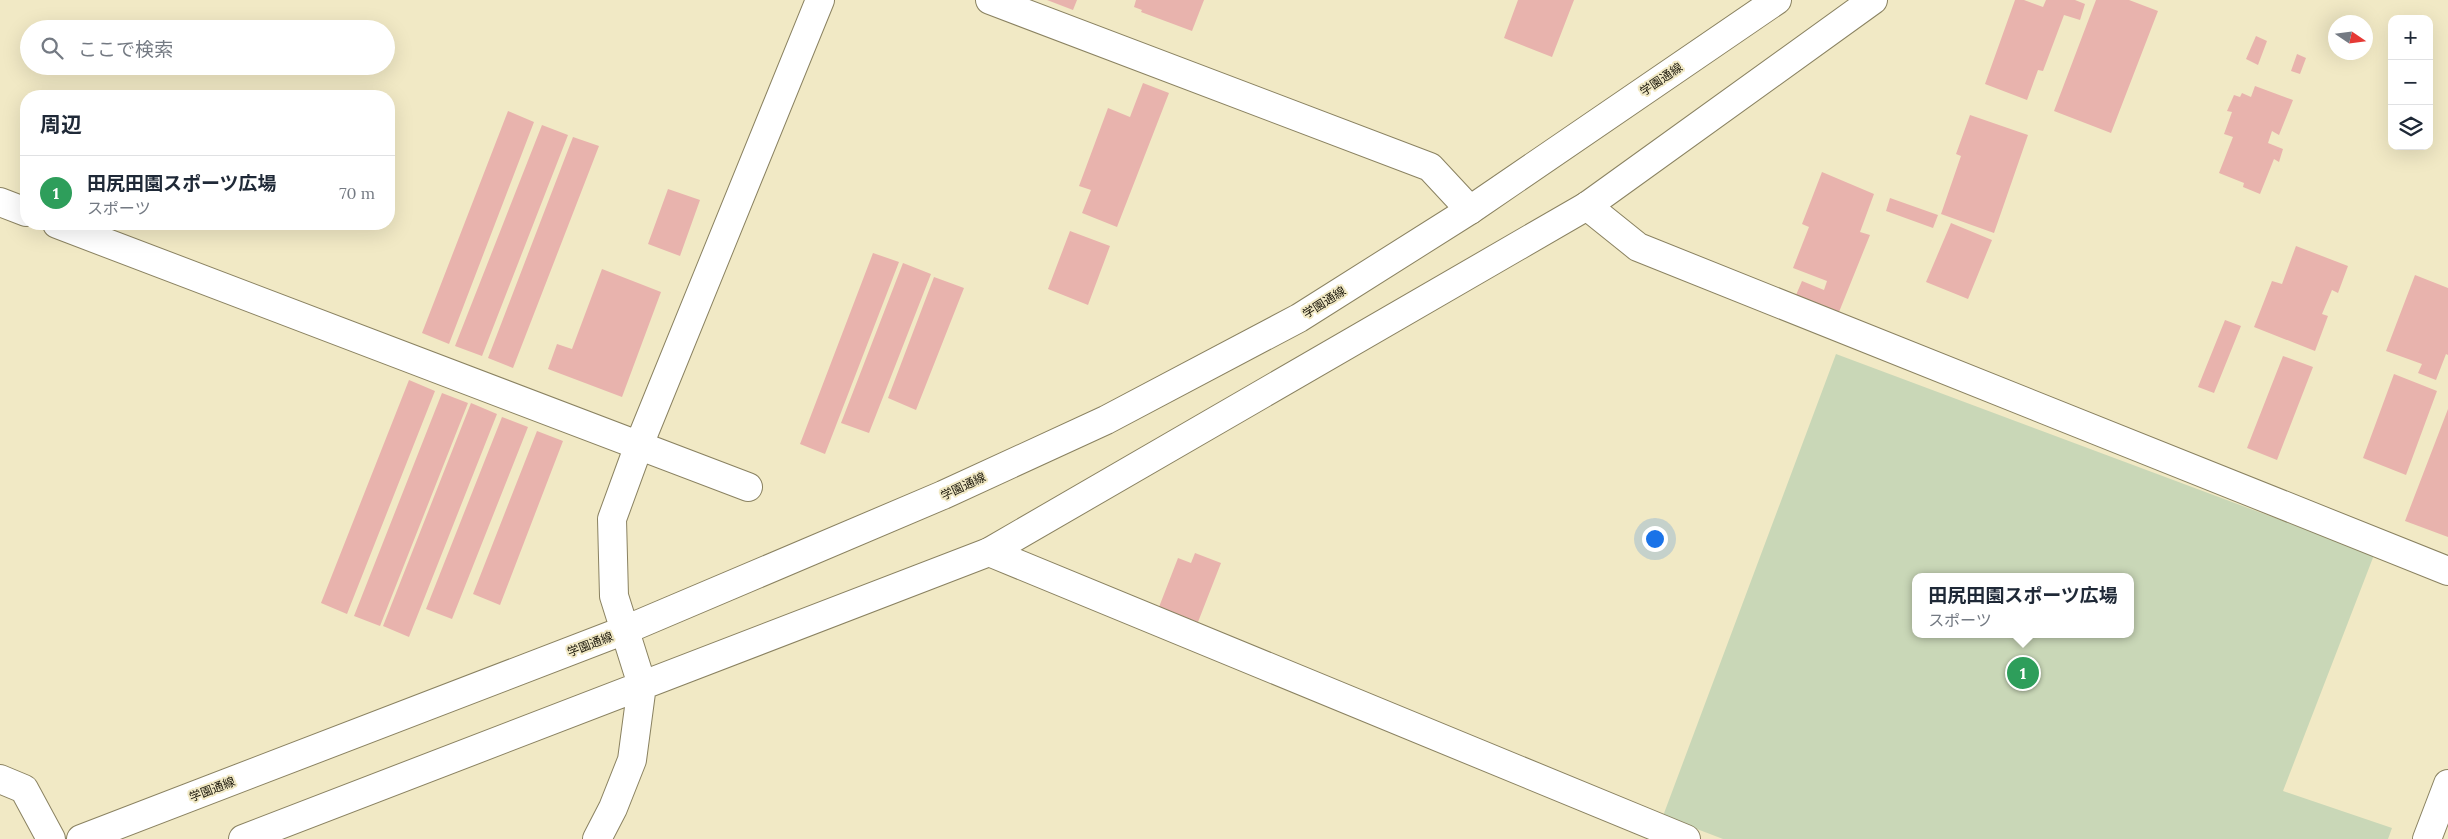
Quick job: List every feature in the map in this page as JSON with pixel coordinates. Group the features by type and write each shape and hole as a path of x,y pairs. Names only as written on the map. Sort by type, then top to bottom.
{"street":[{"path":"597,839 613,808 632,760 642,685 614,596 612,519 639,445 820,0"},
{"path":"990,0 1430,167 1470,210"},
{"name":"学園通線","path":"81,839 625,630 942,495 1106,420 1299,318 1470,210 1777,0"},
{"path":"243,839 989,552 1587,206 1873,0"},
{"path":"0,202 20,210"},
{"path":"1587,206 1638,248 2448,571"},
{"path":"74,230 748,487"},
{"path":"989,552 1686,839"},
{"path":"0,779 24,789 51,839"},
{"path":"2427,839 2448,784"}],"green space":[{"path":"1836,354 2374,555 2283,791 2392,828 2388,839 1723,839 1663,816"}],"building":[{"path":"1047,0 1077,0 1073,10"},
{"path":"1136,0 1204,0 1192,31 1141,12 1142,10 1134,7"},
{"path":"1518,0 1574,0 1552,57 1504,38"},
{"path":"2015,0 2024,0 2043,7 2046,0 2075,0 2085,4 2080,20 2064,15 2043,71 2038,70 2027,100 1985,84"},
{"path":"2096,0 2129,0 2158,11 2111,133 2054,111"},
{"path":"2256,36 2267,41 2258,65 2246,59"},
{"path":"2297,54 2306,58 2300,74 2291,71"},
{"path":"1143,83 1169,93 1117,227 1082,213 1091,190 1079,186 1108,108 1130,117"},
{"path":"2255,86 2293,100 2279,135 2272,131 2268,143 2283,149 2279,162 2274,159 2260,194 2243,187 2244,183 2219,173 2233,137 2224,134 2232,112 2227,111 2234,95 2240,97 2242,93 2251,97"},
{"path":"508,111 534,122 449,344 422,333"},
{"path":"1970,115 2028,135 1994,233 1941,214 1961,156 1956,154"},
{"path":"542,125 568,135 482,356 455,346"},
{"path":"573,137 599,146 513,368 488,358"},
{"path":"1822,172 1874,194 1860,232 1870,235 1839,312 1796,295 1802,281 1824,290 1827,281 1793,268 1809,227 1802,224"},
{"path":"668,189 700,200 680,256 648,244"},
{"path":"1890,198 1938,215 1933,228 1886,211"},
{"path":"1951,223 1992,240 1968,299 1926,282"},
{"path":"1070,231 1110,246 1088,305 1048,289"},
{"path":"2296,246 2348,266 2338,293 2332,290 2322,314 2328,316 2315,351 2254,327 2272,281 2282,284"},
{"path":"873,253 899,262 825,454 800,444"},
{"path":"903,263 931,274 869,433 841,423"},
{"path":"602,269 661,292 622,397 548,369 557,344 572,349"},
{"path":"2415,275 2448,288 2448,355 2446,354 2436,380 2418,373 2422,364 2386,351"},
{"path":"934,277 964,288 916,410 888,398"},
{"path":"2225,320 2241,326 2214,393 2198,387"},
{"path":"2283,356 2313,367 2277,460 2247,448"},
{"path":"2394,374 2437,391 2406,475 2363,458"},
{"path":"409,380 435,391 347,614 321,603"},
{"path":"442,393 468,403 380,626 354,616"},
{"path":"471,403 497,414 409,637 383,626"},
{"path":"2448,409 2448,537 2405,521"},
{"path":"502,417 528,427 452,619 426,609"},
{"path":"537,431 563,441 500,605 473,594"},
{"path":"1195,553 1221,563 1198,622 1159,607 1178,558 1191,563"}],"place":[{"name":"田尻田園スポーツ広場","path":"2023,673"}]}
